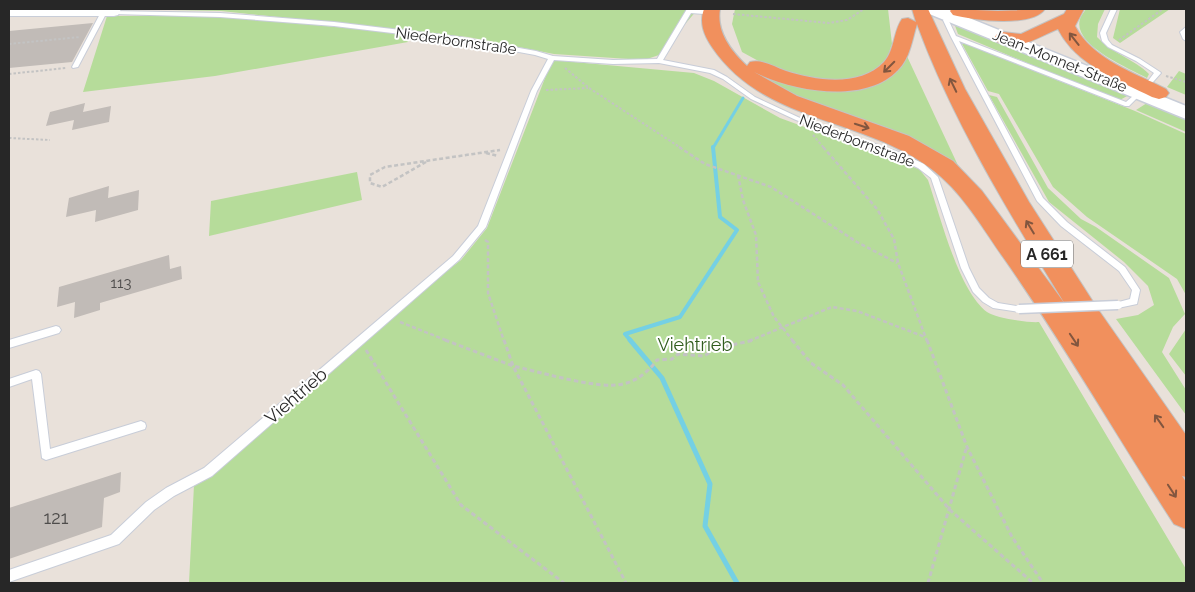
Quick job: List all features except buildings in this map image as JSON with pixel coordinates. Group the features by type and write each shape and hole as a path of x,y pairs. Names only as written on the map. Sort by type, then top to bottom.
{"highway":[{"path":"952,14 1006,17 1036,9"},
{"path":"1045,9 1018,28 1019,40 1072,13"},
{"path":"708,10 712,30 720,48 732,62 755,82 800,105 902,141 933,158 959,179 980,202 995,228 1038,285"},
{"path":"730,12 725,20 728,34 742,56 761,68 784,78 824,85 857,82 887,70 895,60 911,13"},
{"name":"A 661","path":"911,13 933,85 1038,285 1186,512"},
{"name":"A 661","path":"911,13 1030,227 1186,462"},
{"path":"1072,13 1066,26 1073,40 1102,62 1155,87"}],"main road":[{"name":"Jean-Monnet-Straße","path":"933,9 952,14 1019,40 1155,87 1186,104"},
{"name":"Jean-Monnet-Straße","path":"1019,40 1186,113"}],"street":[{"name":"Niederbornstraße","path":"9,12 111,11"}],"lane":[{"path":"1114,9 1103,33 1104,38 1110,46 1138,60 1158,73 1155,87"},
{"path":"660,62 689,10 708,10"},
{"path":"75,67 91,36 111,11"},
{"name":"Niederbornstraße","path":"111,11 220,15 334,24 466,40 536,53 552,58 595,62 660,62 700,68 717,73 753,98 798,119 898,155 922,166 930,172 934,177 965,268 976,290 986,300 996,306 1019,309 1118,306 1134,302 1136,290 1122,269 1064,224 1040,199 954,37"},
{"path":"952,14 954,37 1127,105 1135,97"},
{"path":"1186,29 1183,32 1186,39"},
{"name":"Viehtrieb","path":"9,576 115,540 150,506 208,472 456,258 482,227 534,91 552,58"},
{"path":"9,344 56,330"},
{"path":"9,383 36,374 46,455 142,426"}],"path":[{"path":"730,12 829,23 847,20 864,9"},
{"path":"1110,46 1163,9"},
{"path":"9,44 91,36"},
{"path":"552,58 589,88 705,164 771,187 858,242 898,263"},
{"path":"9,74 75,67"},
{"path":"1158,73 1186,82"},
{"path":"534,91 589,88"},
{"path":"798,119 877,209 894,239 898,263 967,448 1012,537 1043,583"},
{"path":"9,138 50,140"},
{"path":"426,162 382,187 370,183 370,175 385,167 482,152 510,153"},
{"path":"482,152 510,153"},
{"path":"738,175 743,200 756,235 758,282 774,318 811,363 843,385 950,510 1033,583"},
{"path":"476,233 488,242 488,293 513,366 626,583"},
{"path":"387,317 513,366 607,386 625,384 649,371 657,360 672,360 678,354 704,356 717,348 757,339 832,308 857,311 925,337"},
{"path":"360,341 461,505 564,583"},
{"path":"928,583 967,448"}],"green space":[{"path":"124,9 698,9 662,54 644,60 554,54 468,37 221,11"},
{"path":"735,9 888,9 892,44 886,61 873,72 853,80 828,81 777,71 742,52 732,24"},
{"path":"1086,9 1105,9 1098,24 1097,37 1110,48 1137,64 1149,74 1147,78 1115,62 1084,38 1080,29 1080,19"},
{"path":"1120,9 1170,9 1120,43 1113,38"},
{"path":"107,16 219,16 412,34 408,42 215,76 83,92"},
{"path":"954,23 1129,95 1118,101 958,34"},
{"path":"961,42 1135,111 1186,134 1186,295 1177,279 1087,217 1053,187 999,94 988,91"},
{"path":"905,52 962,174 779,91 746,68 862,87"},
{"name":"Viehtrieb","path":"552,60 694,73 714,81 780,118 919,169 928,180 951,251 967,287 977,301 991,314 1012,320 1039,322 1186,569 1186,583 189,583 194,485 387,317 461,260 487,228"},
{"path":"1179,71 1186,74 1186,95 1167,87"},
{"path":"989,95 997,97 1048,188 1081,219 1096,227 1169,278 1185,314 1173,327 1162,352 1186,390 1186,415 1116,319 1138,315 1154,305 1148,286 1124,262 1049,202"},
{"path":"1147,103 1186,119 1186,132 1136,110"},
{"path":"357,172 362,200 209,236 211,201"},
{"path":"1186,329 1186,376 1169,354"}],"waterway":[{"path":"713,148 743,98"},
{"path":"631,341 625,334 680,317 737,230 720,217 713,148"},
{"path":"630,340 662,378 710,484 705,526 737,583"}]}
